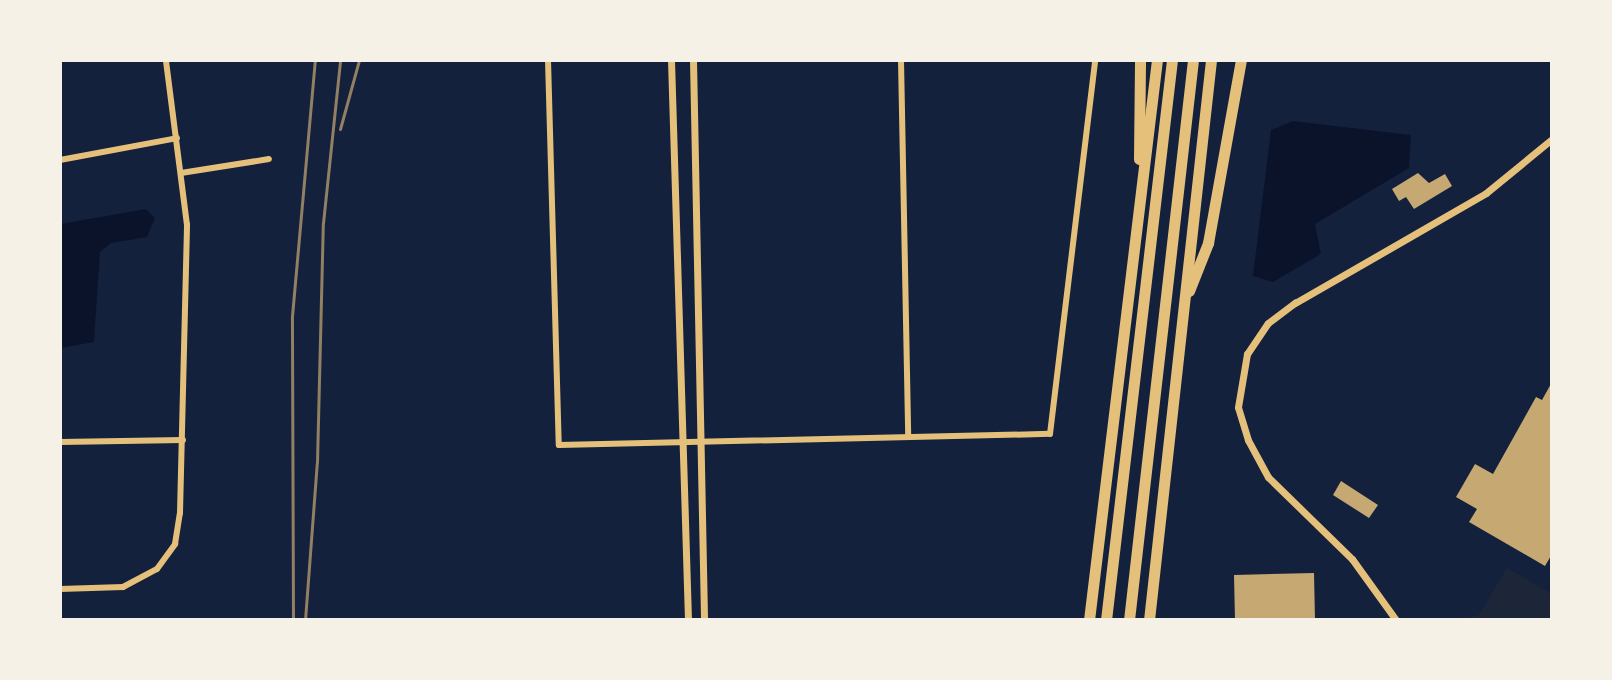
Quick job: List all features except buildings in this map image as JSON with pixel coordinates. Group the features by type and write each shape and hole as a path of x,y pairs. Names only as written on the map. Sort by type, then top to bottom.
{"highway":[{"path":"1140,60 1141,187"},
{"path":"1089,620 1157,60"},
{"path":"1106,620 1172,60"},
{"path":"1129,620 1193,60"},
{"path":"1149,620 1211,60"},
{"path":"1183,307 1208,243 1241,60"}],"street":[{"path":"60,589 123,587 157,569 175,544 183,440 187,225 166,60"},
{"path":"548,60 559,445 1050,434 1095,60"},
{"path":"671,60 680,442 688,620"},
{"path":"693,60 704,620"},
{"path":"901,60 908,436"},
{"path":"60,160 177,138"},
{"path":"1396,620 1352,559 1268,477 1248,440 1238,407 1247,354 1268,323 1295,303 1486,193 1552,139"},
{"path":"181,173 269,159"},
{"path":"60,442 183,440"}],"shaded area":[{"path":"1293,121 1411,135 1409,168 1315,224 1321,254 1273,282 1253,276 1271,130"},
{"path":"146,209 155,218 147,237 111,243 100,252 94,342 60,348 60,224"},
{"path":"1507,568 1552,594 1552,620 1459,620 1479,615"}],"railway":[{"path":"293,620 292,316 315,60"},
{"path":"305,620 317,462 323,223 340,60"},
{"path":"340,129 359,60"}]}
